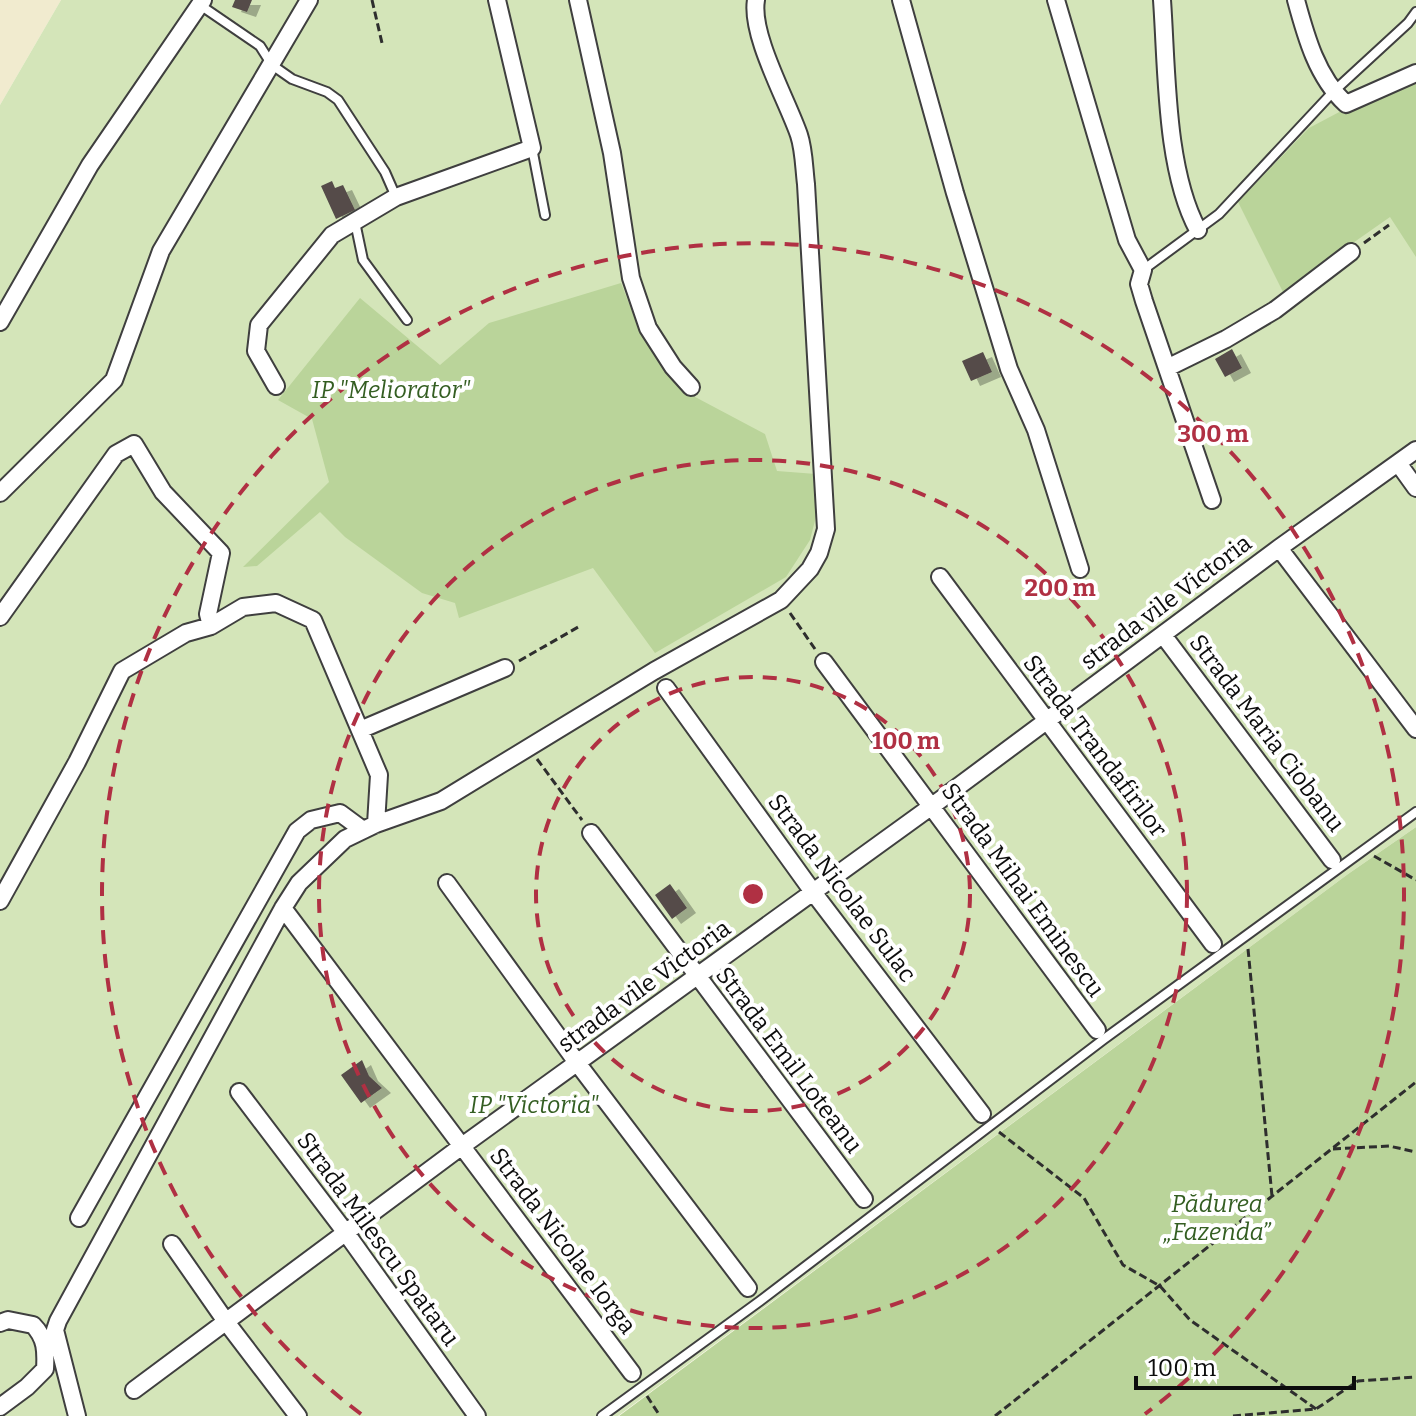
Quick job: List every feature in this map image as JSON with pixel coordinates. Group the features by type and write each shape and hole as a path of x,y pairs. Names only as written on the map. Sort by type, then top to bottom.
{"street":[{"path":"0,493 114,380 161,251 309,0"},
{"path":"276,386 256,351 259,325 332,235 396,197 532,148 497,0"},
{"path":"578,0 612,153 631,278 648,328 673,367 691,387"},
{"path":"0,1407 45,1369 48,1331 299,883 345,839 441,801 654,671 781,600 810,569 819,553 826,529 825,495 803,158 800,137 763,43 754,10 756,0"},
{"path":"901,0 1004,354 1036,430 1080,569"},
{"path":"1056,0 1127,240 1143,270 1139,284 1212,500"},
{"path":"1162,0 1177,171 1187,209 1198,230"},
{"path":"1296,0 1309,45 1333,92 1346,104 1416,73"},
{"path":"0,322 90,165 202,3"},
{"path":"1167,368 1275,310 1351,252"},
{"path":"0,617 116,454 134,444 163,492 221,553 208,614 211,626"},
{"name":"strada vile Victoria","path":"134,1390 462,1146 1416,450"},
{"path":"1398,463 1416,488"},
{"path":"1279,548 1416,729"},
{"name":"Strada Trandafirilor","path":"940,577 1213,944"},
{"path":"0,901 77,762 122,671 186,633 211,626 243,607 276,603 313,620 379,775 369,827"},
{"name":"Strada Maria Ciobanu","path":"1163,635 1332,860"},
{"name":"Strada Mihai Eminescu","path":"824,662 1097,1030"},
{"path":"360,730 505,668"},
{"name":"Strada Nicolae Sulac","path":"666,688 813,892 986,1120"},
{"path":"79,1218 297,831 311,820 340,813 369,827"},
{"name":"Strada Emil Loteanu","path":"591,833 864,1199"},
{"path":"447,883 578,1064 748,1288"},
{"name":"Strada Nicolae Iorga","path":"283,908 636,1380"},
{"name":"Strada Milescu Spataru","path":"239,1092 346,1233 477,1416"},
{"path":"172,1244 298,1416"},
{"path":"0,1323 8,1320 23,1322 48,1331 77,1416"}],"lane":[{"path":"202,3 260,46 272,65 292,79 327,92 338,100 385,172 396,197"},
{"path":"1143,270 1219,214 1333,92 1416,12"},
{"path":"532,148 545,215"},
{"path":"354,222 363,260 407,320"},
{"path":"602,1416 636,1380 760,1301 986,1120 1416,812"}],"path":[{"path":"372,0 382,43"},
{"path":"1351,252 1389,225"},
{"path":"781,600 824,662"},
{"path":"505,668 580,626"},
{"path":"529,748 591,833"},
{"path":"1363,850 1416,880"},
{"path":"1247,934 1272,1196"},
{"path":"995,1416 1416,1082"},
{"path":"986,1120 1084,1198 1123,1265 1160,1286 1190,1320 1316,1409"},
{"path":"1331,1149 1389,1146 1416,1152"},
{"path":"1233,1416 1316,1409 1358,1381 1416,1377"},
{"path":"636,1380 660,1416"}],"shaded area":[{"path":"0,0 61,0 0,105"}],"green space":[{"path":"61,0 1416,0 1416,827 1348,874 618,1416 0,1416 0,105"},
{"path":"1416,80 1416,257 1390,217 1283,292 1238,202 1309,128 1345,109"},
{"name":"IP \"Meliorator\"","path":"621,283 640,332 682,390 765,434 777,471 816,474 818,509 810,540 786,577 655,653 593,568 459,618 455,603 422,593 345,537 320,512 257,566 243,567 329,482 312,419 278,400 360,298 440,365 489,323"},
{"name":"Pădurea „Fazenda”","path":"1416,827 1416,1416 619,1416 1348,874"}],"building":[{"path":"235,0 252,0 247,12 232,7"},
{"path":"332,181 335,188 343,185 355,210 336,219 321,186"},
{"path":"1232,349 1242,368 1225,377 1215,359"},
{"path":"983,352 992,372 971,381 962,361"},
{"path":"670,884 687,908 672,919 655,895"},
{"path":"362,1060 369,1076 382,1088 361,1103 341,1075"}],"park label":[{"name":"IP \"Victoria\"","path":"534,1105"}]}
